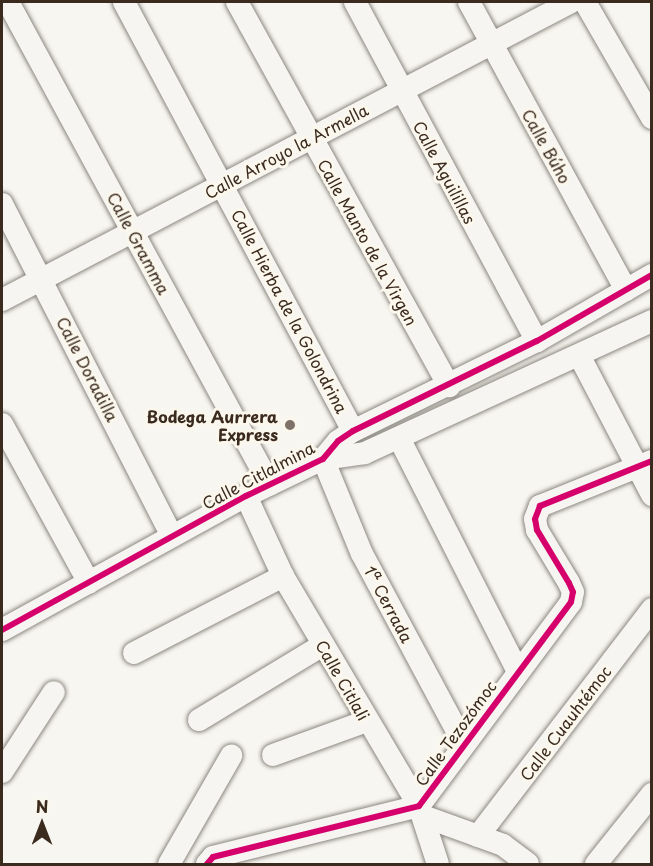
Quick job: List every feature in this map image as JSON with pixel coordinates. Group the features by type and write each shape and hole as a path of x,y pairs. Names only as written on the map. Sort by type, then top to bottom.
{"street":[{"name":"Calle Gramma","path":"8,2 270,485"},
{"name":"Calle Hierba de la Golondrina","path":"124,2 353,431"},
{"name":"Calle Manto de la Virgen","path":"237,2 310,139 449,386"},
{"name":"Calle Aguilillas","path":"355,2 537,341"},
{"name":"Calle Búho","path":"469,2 626,290"},
{"name":"Calle Arroyo la Armella","path":"2,300 571,2"},
{"path":"585,2 651,118"},
{"name":"Calle Doradilla","path":"2,204 42,278 172,536"},
{"name":"Calle Citlalmina","path":"2,630 246,496 323,459 353,431 537,341 651,274"},
{"path":"323,459 365,453 580,357 651,321"},
{"path":"580,357 645,465 651,495"},
{"path":"2,424 89,584"},
{"path":"399,438 517,670"},
{"name":"1ª Cerrada","path":"323,459 362,554 464,744"},
{"name":"Calle Tezozómoc","path":"207,864 213,857 421,811 464,744 517,670 571,602 573,592 537,530 535,519 540,507 645,465"},
{"name":"Calle Citlali","path":"246,496 283,576 421,811 438,864"},
{"path":"134,653 283,576"},
{"name":"Calle Cuauhtémoc","path":"478,836 651,609"},
{"path":"199,720 323,645"},
{"path":"2,772 54,692"},
{"path":"273,755 367,721"},
{"path":"169,864 231,756"},
{"path":"596,864 651,794"},
{"path":"421,811 503,845 528,864"}],"cycle path":[{"path":"2,630 246,496 323,459 338,441 353,431 537,341 652,275"},
{"path":"207,864 213,857 419,806 571,602 573,592 569,583 537,530 535,519 540,506 652,461"}],"place":[{"name":"Bodega Aurrera Express","path":"290,425"}]}
